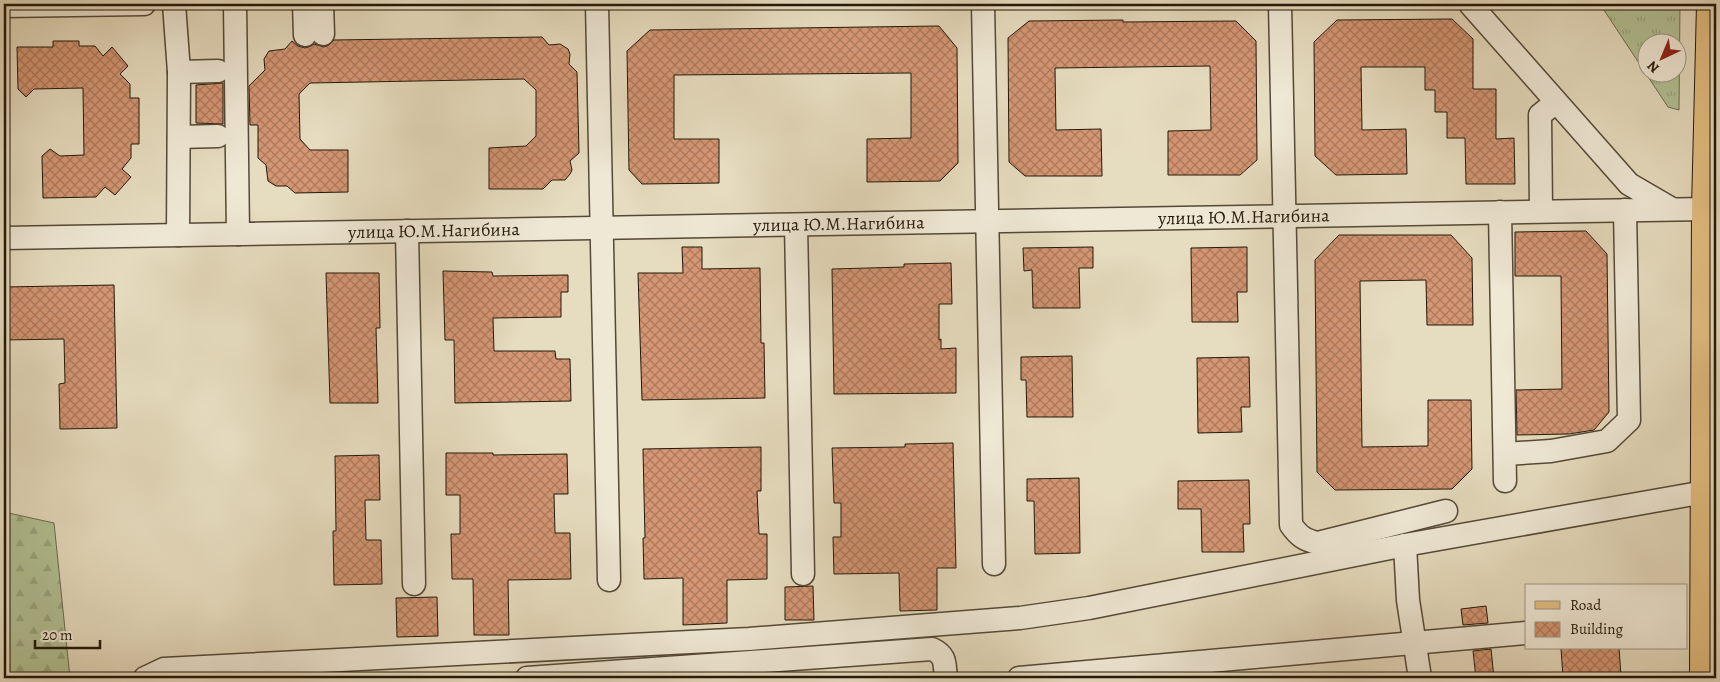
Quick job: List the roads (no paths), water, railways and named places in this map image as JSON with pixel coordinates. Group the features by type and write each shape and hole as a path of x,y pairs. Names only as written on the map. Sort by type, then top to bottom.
{"main road":[{"path":"1704,678 1710,631 1711,491 1706,208 1714,62 1712,4"}],"street":[{"path":"4,6 144,4"},
{"path":"174,4 179,72 178,235"},
{"path":"235,4 238,234"},
{"path":"304,4 314,34 322,4"},
{"path":"598,4 609,580"},
{"path":"983,4 994,564"},
{"path":"1280,4 1291,524 1298,535 1318,543 1446,511"},
{"path":"1470,4 1629,184 1673,209"},
{"path":"179,72 218,71"},
{"path":"1542,211 1540,115 1556,102"},
{"path":"179,137 218,136"},
{"name":"улица Ю.М.Нагибина","path":"4,238 1706,208"},
{"path":"1504,454 1551,451 1607,441 1629,420 1625,210"},
{"path":"1500,212 1505,481"},
{"path":"796,225 803,574"},
{"path":"408,231 414,584"},
{"path":"145,678 164,669 749,639 1020,618 1088,608 1405,545 1711,491"},
{"path":"1405,545 1408,600 1420,678"},
{"path":"1019,678 1525,634"},
{"path":"527,678 932,649 940,653 944,658 946,678"}]}
